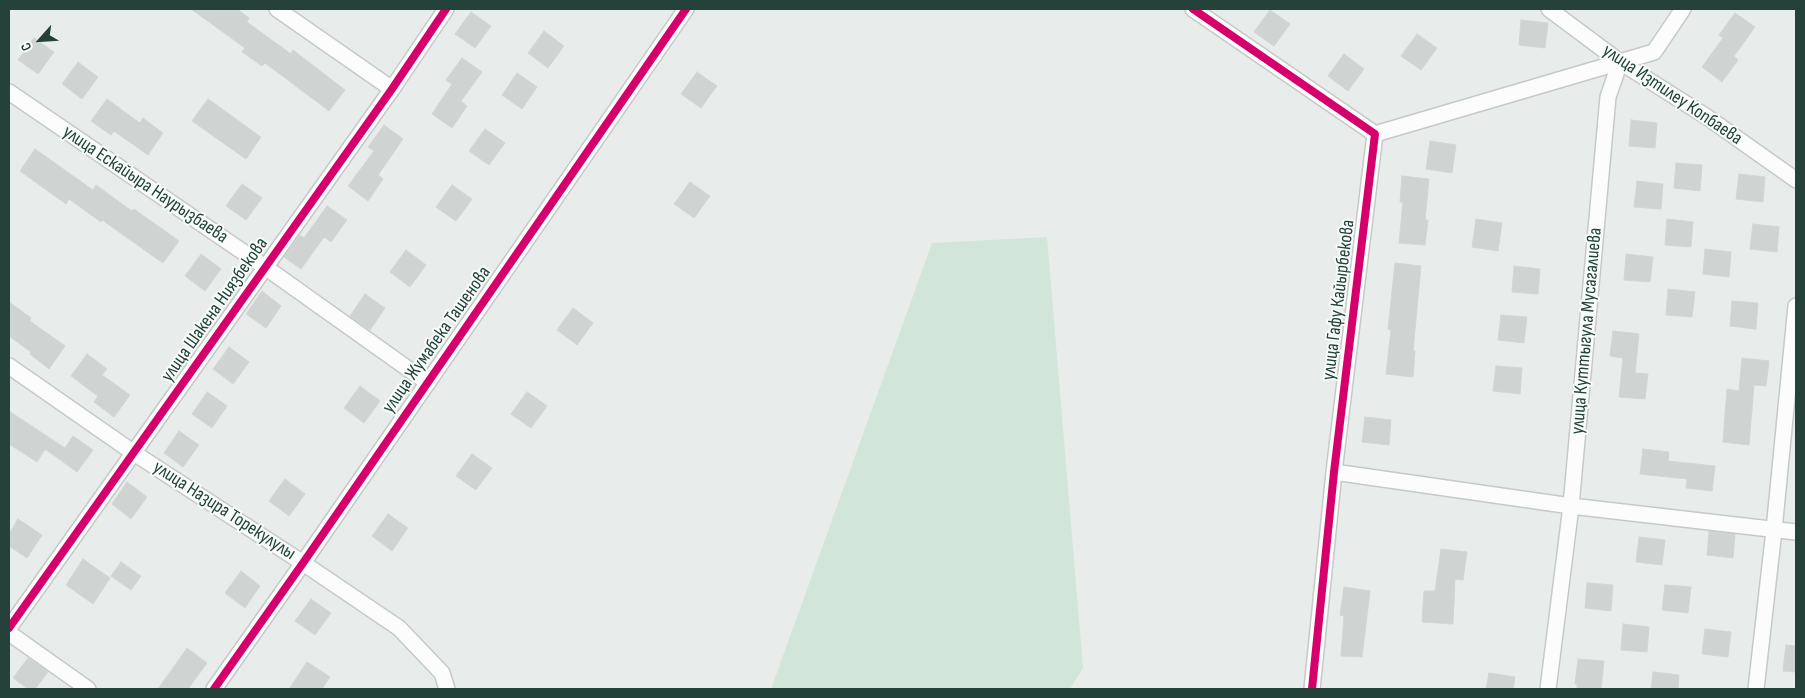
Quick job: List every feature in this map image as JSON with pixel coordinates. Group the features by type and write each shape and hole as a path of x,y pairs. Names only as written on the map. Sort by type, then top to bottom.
{"street":[{"path":"277,9 392,89"},
{"name":"улица Шакена Ниязбекова","path":"9,628 266,268 446,9"},
{"name":"улица Жумабека Ташенова","path":"214,689 686,9"},
{"path":"1193,9 1375,134 1654,52 1683,9"},
{"name":"улица Изтилеу Копбаева","path":"1549,9 1620,62 1707,117 1796,180"},
{"name":"улица Куттыгула Мусагалиева","path":"1548,689 1571,506 1608,97 1620,62"},
{"name":"улица Ескайыра Наурызбаева","path":"9,92 266,268 428,383"},
{"name":"улица Гафу Кайырбекова","path":"1312,689 1334,472 1375,134"},
{"path":"1756,689 1796,306"},
{"name":"улица Назира Торекулулы","path":"9,366 134,453 399,628 442,673 447,689"},
{"path":"1334,472 1571,506 1796,532"},
{"path":"9,633 88,689"}],"green space":[{"path":"1047,237 1083,668 1070,689 771,689 932,243"}],"building":[{"path":"191,9 237,9 249,18 247,22 291,54 293,50 345,90 329,111 265,63 262,66 242,52 245,48"},
{"path":"1270,10 1290,24 1274,46 1254,32"},
{"path":"471,12 491,26 475,48 455,34"},
{"path":"1735,13 1755,27 1734,56 1738,60 1722,82 1702,67 1723,38 1719,35"},
{"path":"1521,20 1548,23 1545,48 1519,45"},
{"path":"544,31 564,46 548,68 528,53"},
{"path":"1417,34 1437,48 1421,70 1401,56"},
{"path":"34,38 54,52 38,74 18,60"},
{"path":"1344,54 1364,69 1348,91 1328,76"},
{"path":"462,58 482,72 461,101 467,106 452,128 432,114 452,84 446,80"},
{"path":"78,62 98,77 82,99 62,84"},
{"path":"697,72 717,86 701,108 681,94"},
{"path":"517,73 537,87 522,109 502,95"},
{"path":"107,99 140,123 143,118 163,133 148,155 114,131 111,135 91,121"},
{"path":"208,99 261,137 246,159 192,121"},
{"path":"1631,120 1657,123 1655,148 1629,146"},
{"path":"384,125 403,139 378,175 383,179 368,201 348,186 374,151 368,147"},
{"path":"485,129 505,143 489,165 469,151"},
{"path":"1430,141 1456,145 1452,173 1426,169"},
{"path":"35,149 93,190 96,185 179,241 163,263 102,220 101,222 69,199 66,204 20,171"},
{"path":"1676,163 1702,165 1700,191 1674,188"},
{"path":"1739,174 1765,177 1763,202 1736,199"},
{"path":"1402,176 1429,179 1425,220 1428,220 1425,245 1399,243 1403,202 1400,202"},
{"path":"1637,181 1663,184 1661,209 1634,207"},
{"path":"690,182 710,196 694,218 674,204"},
{"path":"242,184 262,198 246,220 226,206"},
{"path":"452,185 472,199 456,221 436,207"},
{"path":"327,206 347,220 331,242 324,237 301,269 284,257 300,235 304,238"},
{"path":"1476,219 1502,223 1498,251 1472,247"},
{"path":"1667,219 1693,222 1691,247 1665,245"},
{"path":"1753,224 1779,227 1777,252 1750,249"},
{"path":"1705,249 1731,252 1729,277 1703,274"},
{"path":"406,250 426,265 410,287 390,272"},
{"path":"201,254 221,269 205,291 185,276"},
{"path":"1626,254 1653,257 1650,282 1624,280"},
{"path":"1395,263 1421,266 1413,351 1415,351 1413,377 1386,374 1391,330 1388,329"},
{"path":"1514,266 1540,269 1538,294 1512,292"},
{"path":"1668,289 1695,292 1692,317 1666,315"},
{"path":"262,291 281,306 266,328 246,314"},
{"path":"365,294 385,308 370,330 350,316"},
{"path":"1732,301 1758,303 1756,329 1730,326"},
{"path":"9,302 31,318 30,321 65,346 49,369 30,354 31,352 9,336"},
{"path":"573,308 593,323 577,345 557,330"},
{"path":"1501,315 1527,317 1524,343 1498,340"},
{"path":"1613,331 1639,334 1635,373 1648,374 1645,399 1619,397 1623,358 1610,356"},
{"path":"229,347 249,362 233,384 213,369"},
{"path":"87,354 107,369 102,375 130,395 114,417 94,402 98,396 71,376"},
{"path":"1742,358 1769,361 1766,386 1754,385 1749,445 1723,442 1727,389 1739,391"},
{"path":"1496,366 1522,368 1520,394 1493,391"},
{"path":"360,386 380,401 364,423 344,408"},
{"path":"207,392 227,406 212,428 192,414"},
{"path":"527,392 547,406 531,428 511,414"},
{"path":"9,411 65,448 73,436 93,450 77,472 45,449 37,462 9,444"},
{"path":"1365,417 1391,420 1389,445 1362,442"},
{"path":"179,431 199,445 183,467 164,453"},
{"path":"1643,449 1669,452 1668,461 1715,466 1712,491 1686,488 1687,479 1640,474"},
{"path":"472,454 492,468 476,490 456,476"},
{"path":"285,479 305,494 289,516 269,501"},
{"path":"127,482 147,497 131,519 112,504"},
{"path":"388,514 408,528 392,551 372,536"},
{"path":"18,519 42,535 27,558 9,546 9,534"},
{"path":"1709,531 1735,534 1733,558 1707,555"},
{"path":"1639,537 1665,540 1662,565 1636,562"},
{"path":"1441,549 1467,552 1463,580 1455,579 1453,624 1422,622 1424,591 1435,591"},
{"path":"83,559 110,578 93,604 66,585"},
{"path":"121,562 141,576 131,590 111,576"},
{"path":"241,571 260,586 245,608 225,593"},
{"path":"1587,583 1613,585 1611,611 1585,608"},
{"path":"1665,585 1691,587 1688,613 1662,610"},
{"path":"1344,587 1370,591 1362,657 1341,656 1344,616 1340,615"},
{"path":"311,599 331,613 315,635 295,621"},
{"path":"1623,624 1649,627 1647,652 1621,650"},
{"path":"1705,629 1731,632 1728,657 1702,654"},
{"path":"1786,645 1796,646 1796,672 1783,671"},
{"path":"187,648 207,663 188,689 158,689"},
{"path":"28,658 48,672 35,689 28,689 13,678"},
{"path":"1578,659 1604,661 1601,689 1577,689 1577,684 1575,684"},
{"path":"307,662 330,677 322,689 289,689"},
{"path":"1653,672 1679,675 1678,689 1651,689"},
{"path":"1489,673 1515,677 1513,689 1486,689"}],"cycle path":[{"path":"9,628 392,89 446,9"},
{"path":"214,689 686,9"},
{"path":"1193,9 1375,134 1334,472 1312,689"}]}
